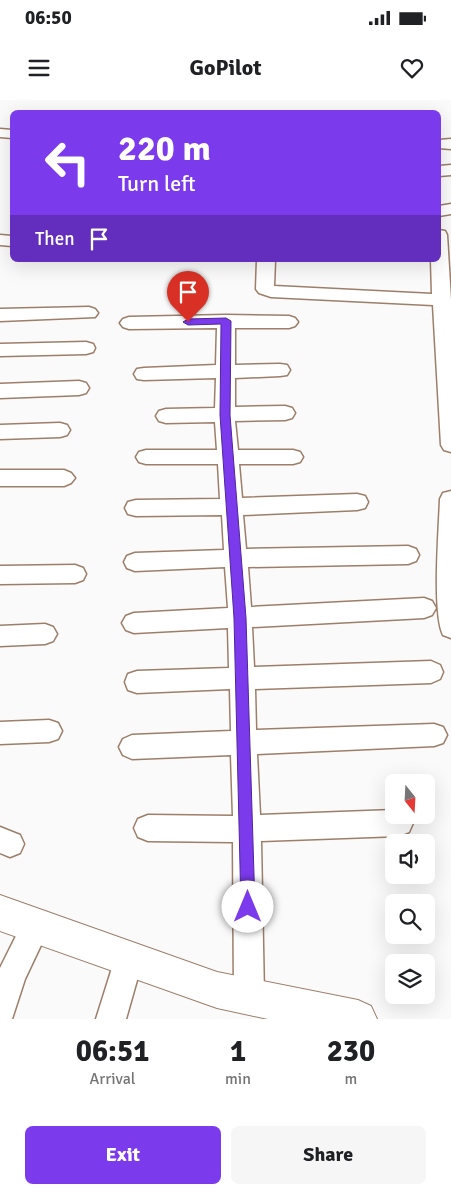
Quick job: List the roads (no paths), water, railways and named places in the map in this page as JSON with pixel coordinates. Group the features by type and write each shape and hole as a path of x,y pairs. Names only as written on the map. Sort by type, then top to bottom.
{"street":[{"path":"266,262 264,284 265,289 271,291 442,300"},
{"path":"440,262 451,445"},
{"path":"0,315 89,313"},
{"path":"226,321 225,415 240,618 249,996"},
{"path":"129,323 289,322"},
{"path":"0,350 86,348"},
{"path":"144,374 280,370"},
{"path":"0,391 79,388"},
{"path":"166,416 285,413"},
{"path":"0,432 60,430"},
{"path":"146,457 293,457"},
{"path":"0,478 64,478"},
{"path":"451,499 451,628"},
{"path":"136,508 232,507 357,502"},
{"path":"136,562 408,555"},
{"path":"0,575 75,574"},
{"path":"134,622 424,608"},
{"path":"0,636 45,634"},
{"path":"137,682 431,672"},
{"path":"0,733 49,731"},
{"path":"132,747 434,735"},
{"path":"148,828 246,829 385,824"},
{"path":"0,913 217,990 358,1019"},
{"path":"0,1011 12,975 36,926"},
{"path":"111,1019 128,959"}]}
